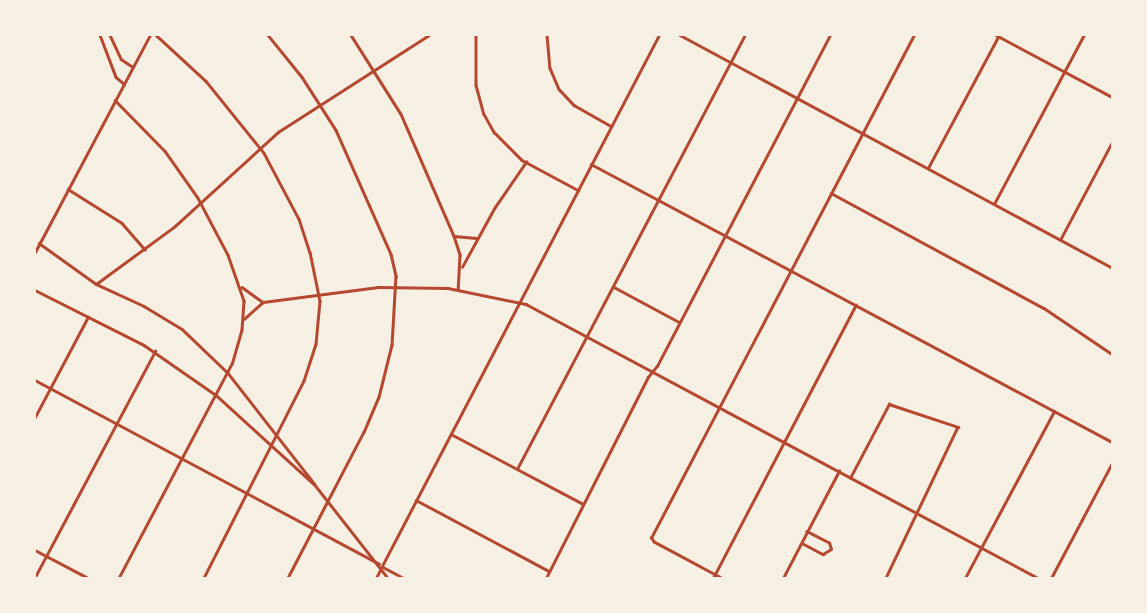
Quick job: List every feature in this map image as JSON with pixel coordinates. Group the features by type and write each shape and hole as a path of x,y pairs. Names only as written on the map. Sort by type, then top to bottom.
{"main road":[{"path":"35,252 150,35"},
{"path":"1051,578 1112,463"}],"street":[{"path":"100,35 116,77 124,84"},
{"path":"110,35 121,59 133,67"},
{"path":"156,35 206,81 260,147 300,219 319,294 313,356 279,436 204,578"},
{"path":"268,35 320,104 349,156 391,254 396,286 393,338 382,389 364,432 288,578"},
{"path":"351,35 376,70 407,127 454,236 461,268"},
{"path":"96,284 145,249 202,203 260,147 320,104 429,35"},
{"path":"476,35 475,75 480,104 500,139 526,162 578,190"},
{"path":"547,35 550,68 559,89 574,105 611,126"},
{"path":"376,578 659,35"},
{"path":"680,35 1112,268"},
{"path":"516,469 614,287 745,35"},
{"path":"546,578 652,372 830,35"},
{"path":"721,578 714,576 651,539 914,35"},
{"path":"928,168 998,35 1112,97"},
{"path":"994,204 1084,35"},
{"path":"115,100 165,151 202,203 240,286 244,301 244,319 238,348 228,373 119,578"},
{"path":"1060,240 1112,142"},
{"path":"458,289 461,268 476,238 526,162"},
{"path":"592,164 1112,442"},
{"path":"68,189 122,223 145,249"},
{"path":"831,193 1044,308 1112,354"},
{"path":"454,236 476,238"},
{"path":"39,243 96,284 144,306 182,329 228,373 279,436 315,485 382,566 388,578"},
{"path":"240,286 263,302"},
{"path":"244,319 263,302 396,286 458,289 519,302 587,336 1038,578"},
{"path":"614,287 679,322"},
{"path":"35,290 155,351 216,394 315,485"},
{"path":"714,576 856,304"},
{"path":"35,417 88,317"},
{"path":"35,577 155,351"},
{"path":"35,380 404,578"},
{"path":"850,478 889,404 958,427 886,578"},
{"path":"965,578 1054,411"},
{"path":"450,434 583,504"},
{"path":"782,578 839,471"},
{"path":"416,500 550,571"},
{"path":"801,542 823,554 830,551 829,543 807,532"},
{"path":"35,550 88,578"}]}
